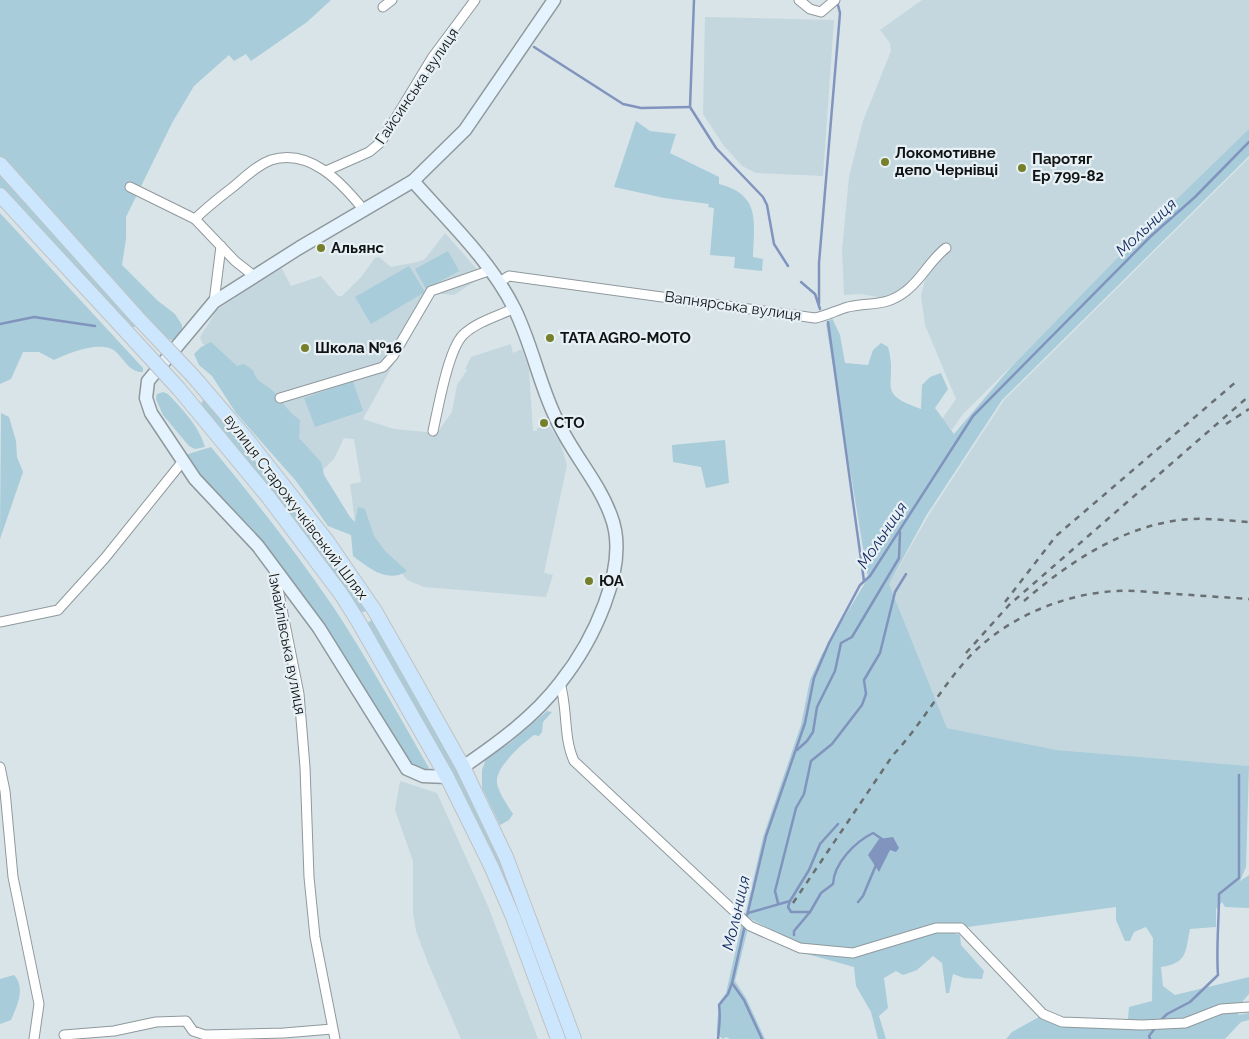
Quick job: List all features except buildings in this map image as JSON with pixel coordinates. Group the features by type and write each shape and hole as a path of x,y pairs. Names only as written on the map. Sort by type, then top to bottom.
{"main road":[{"name":"вулиця Старожучківський Шлях","path":"0,164 137,317 204,388 327,542 375,611 463,767 506,857 574,1039"},
{"name":"вулиця Старожучківський Шлях","path":"0,195 190,400 310,552 358,621 447,777 491,866 513,917 558,1039"},
{"path":"190,400 204,388"},
{"path":"358,621 375,611"},
{"path":"513,917 528,912"}],"street":[{"path":"383,7 392,0"},
{"name":"Гайсинська вулиця","path":"326,172 369,152 380,142 432,58 475,0"},
{"path":"214,302 363,209 413,181 466,130 554,0"},
{"path":"799,0 810,9 821,12 834,0"},
{"path":"195,219 251,172 269,160 295,158 326,172 347,190 363,209"},
{"path":"413,181 491,270 514,308 553,413 573,452 600,493 612,516 616,538 617,556 608,596 588,639 560,683 527,718 463,767"},
{"path":"130,187 195,219 254,276"},
{"path":"214,302 221,246"},
{"name":"Вапнярська вулиця","path":"499,282 509,276 815,318 846,308 878,305 900,295 914,283 936,256 946,248"},
{"path":"280,398 383,367 392,356 431,291 491,270"},
{"name":"Ізмайлівська вулиця","path":"214,302 148,381 146,398 151,413 195,479 258,546 273,568 299,694 315,937 335,1039"},
{"path":"433,431 455,346 461,336 514,308"},
{"path":"0,622 58,610 105,558 183,461"},
{"path":"273,568 319,628 407,769 423,776 447,777"},
{"path":"560,683 565,704 569,749 574,761 750,926 800,948 853,953 936,928 961,928 1042,1014 1062,1022 1142,1025 1185,1022 1221,1009 1249,1007"},
{"path":"0,768 5,791 13,877 39,1004 34,1039"},
{"path":"68,1037 115,1035 156,1022 186,1021 193,1031 205,1035 284,1034 332,1029"}],"shaded area":[{"path":"0,0 331,0 307,22 251,61 246,54 234,61 229,55 194,86 172,123 126,217 126,239 122,265 158,301 175,314 182,325 182,331 174,340 165,339 0,157"},
{"path":"922,0 1249,0 1249,130 962,415 952,430 942,419 956,399 925,325 921,296 925,280 936,260 950,250 947,244 937,249 908,284 885,298 860,294 844,295 842,250 849,177 863,121 891,51 890,43 880,30"},
{"path":"705,17 834,20 823,176 756,173 742,166 724,146 703,114"},
{"path":"636,121 650,131 676,134 670,153 719,177 719,184 733,189 748,202 754,221 753,257 763,259 762,271 734,268 735,257 710,255 714,208 708,207 709,204 664,198 614,187"},
{"path":"1249,129 1249,156 1002,400 926,516 889,584 947,728 1057,750 1249,766 1246,867 1240,881 1249,875 1249,908 1225,907 1222,902 1216,909 1216,927 1190,929 1186,950 1181,959 1176,963 1161,967 1163,986 1175,995 1249,977 1249,994 1243,1001 1238,1015 1249,1013 1249,1020 1241,1022 1225,1039 1006,1039 1012,1032 1039,1017 1062,1025 1133,1027 1128,1019 1129,1007 1152,1001 1153,938 1146,927 1134,932 1130,941 1125,941 1116,920 1116,907 967,927 928,925 960,935 961,945 984,971 982,979 964,978 953,974 949,993 946,993 942,963 933,956 917,970 903,975 896,971 884,978 888,1008 879,1016 886,1039 878,1039 871,1012 856,986 854,967 807,954 817,948 800,945 745,916 763,837 801,725 810,680 822,654 868,578 826,324 832,318 840,335 845,363 868,365 873,350 881,343 888,347 891,360 892,392 897,398 906,403 921,409 922,385 930,377 941,373 948,389 935,408 954,434 1012,366 1142,233"},
{"path":"1249,158 1249,766 1057,750 947,728 889,584 930,513 1004,400"},
{"path":"0,174 137,325 130,329 0,188"},
{"path":"0,213 143,368 143,372 138,372 131,368 115,351 109,348 94,347 54,360 39,352 23,352 11,379 0,384"},
{"path":"445,233 483,276 454,295 433,293 363,419 394,429 437,433 452,412 457,385 467,370 465,369 471,357 511,344 513,353 522,349 529,370 533,431 537,431 537,428 550,427 560,442 567,465 544,573 553,575 546,597 424,587 407,580 397,567 356,530 350,484 361,482 354,439 344,438 334,459 323,470 267,395 202,343 200,337 217,310 281,267 291,286 321,276 338,296 342,296 361,277 375,258 379,257 391,267 417,262 425,259"},
{"path":"448,251 459,271 426,289 415,269"},
{"path":"409,266 425,292 371,324 355,297"},
{"path":"211,342 237,366 244,364 253,370 258,380 272,390 291,413 300,420 299,438 321,462 324,475 350,517 355,522 358,507 365,509 374,536 385,551 407,571 400,575 386,575 372,569 353,556 351,535 328,526 296,481 236,413 212,376 199,365 194,354 201,347"},
{"path":"353,381 363,411 315,427 304,398"},
{"path":"163,392 168,394 180,406 190,419 199,432 205,447 195,449 189,446 163,415 156,399 157,394"},
{"path":"203,400 208,400 281,490 368,608 366,611 359,613 200,406"},
{"path":"1,413 9,417 16,441 17,457 23,472 0,539"},
{"path":"725,440 729,483 706,488 701,467 673,462 672,445"},
{"path":"211,447 274,526 334,608 371,667 429,768 424,770 409,762 338,645 260,543 206,485 185,455"},
{"path":"373,619 458,769 522,907 518,910 513,909 366,624"},
{"path":"547,711 552,712 543,722 542,732 539,736 534,735 523,744 510,756 500,770 498,787 513,814 509,820 500,825 482,788 482,770 486,759 511,742"},
{"path":"400,781 437,793 488,906 538,1039 461,1039 416,931 413,912 413,861 395,810"},
{"path":"742,922 748,928 735,981 746,998 765,1039 730,1039 726,1037 723,1039 717,1034 718,1004 726,993"},
{"path":"14,975 18,980 20,991 18,1003 11,1020 0,1024 0,979"}],"water":[{"path":"893,837 899,848 896,852 890,850 879,872 868,855 879,839"}],"waterway":[{"path":"694,0 690,107 716,148 763,197 767,205 774,244 788,266"},
{"path":"819,304 819,263 840,13 838,5"},
{"path":"534,47 623,104 641,108 690,107"},
{"name":"Мольниця","path":"746,920 766,836 805,723 814,678 829,643 860,585 870,576 973,416 1151,236 1195,197 1249,142"},
{"path":"801,282 815,294 820,309"},
{"path":"0,324 34,317 95,326"},
{"path":"828,322 864,581"},
{"path":"797,750 813,732 817,707 835,671 841,643 852,637 899,558 900,532"},
{"path":"778,903 775,891 796,808 804,794 811,761 832,744 862,705 866,694 864,680 880,653 895,592 906,574"},
{"path":"1161,1020 1167,1014 1190,1002 1218,975 1219,894 1239,878 1239,775"},
{"path":"838,824 820,844 809,870 790,901 788,907 791,912 810,912 821,893 833,884 834,876 841,861 859,842 873,833 882,839"},
{"path":"858,902 863,896 876,865"},
{"path":"748,913 790,901"},
{"path":"794,935 794,931 810,912"},
{"name":"Мольниця","path":"745,925 732,983 744,1000 762,1039"},
{"path":"718,1039 719,1005 728,994 732,983"},
{"path":"1150,1039 1149,1036 1156,1027"}],"railway":[{"path":"1005,602 1056,536 1237,381"},
{"path":"966,653 1009,605 1249,396"},
{"path":"1226,424 1249,409"},
{"path":"1024,601 1081,558 1102,546 1146,527 1192,519 1249,522"},
{"path":"793,903 893,755 950,680 970,656 1001,630 1037,610 1076,597 1096,593 1133,591 1249,599"}],"place":[{"name":"Локомотивне депо Чернівці","path":"885,162"},
{"name":"Паротяг Ер 799-82","path":"1022,168"},
{"name":"Альянс","path":"321,248"},
{"name":"TATA AGRO-MOTO","path":"550,338"},
{"name":"Школа №16","path":"305,348"},
{"name":"СТО","path":"544,423"},
{"name":"ЮА","path":"589,581"}]}
